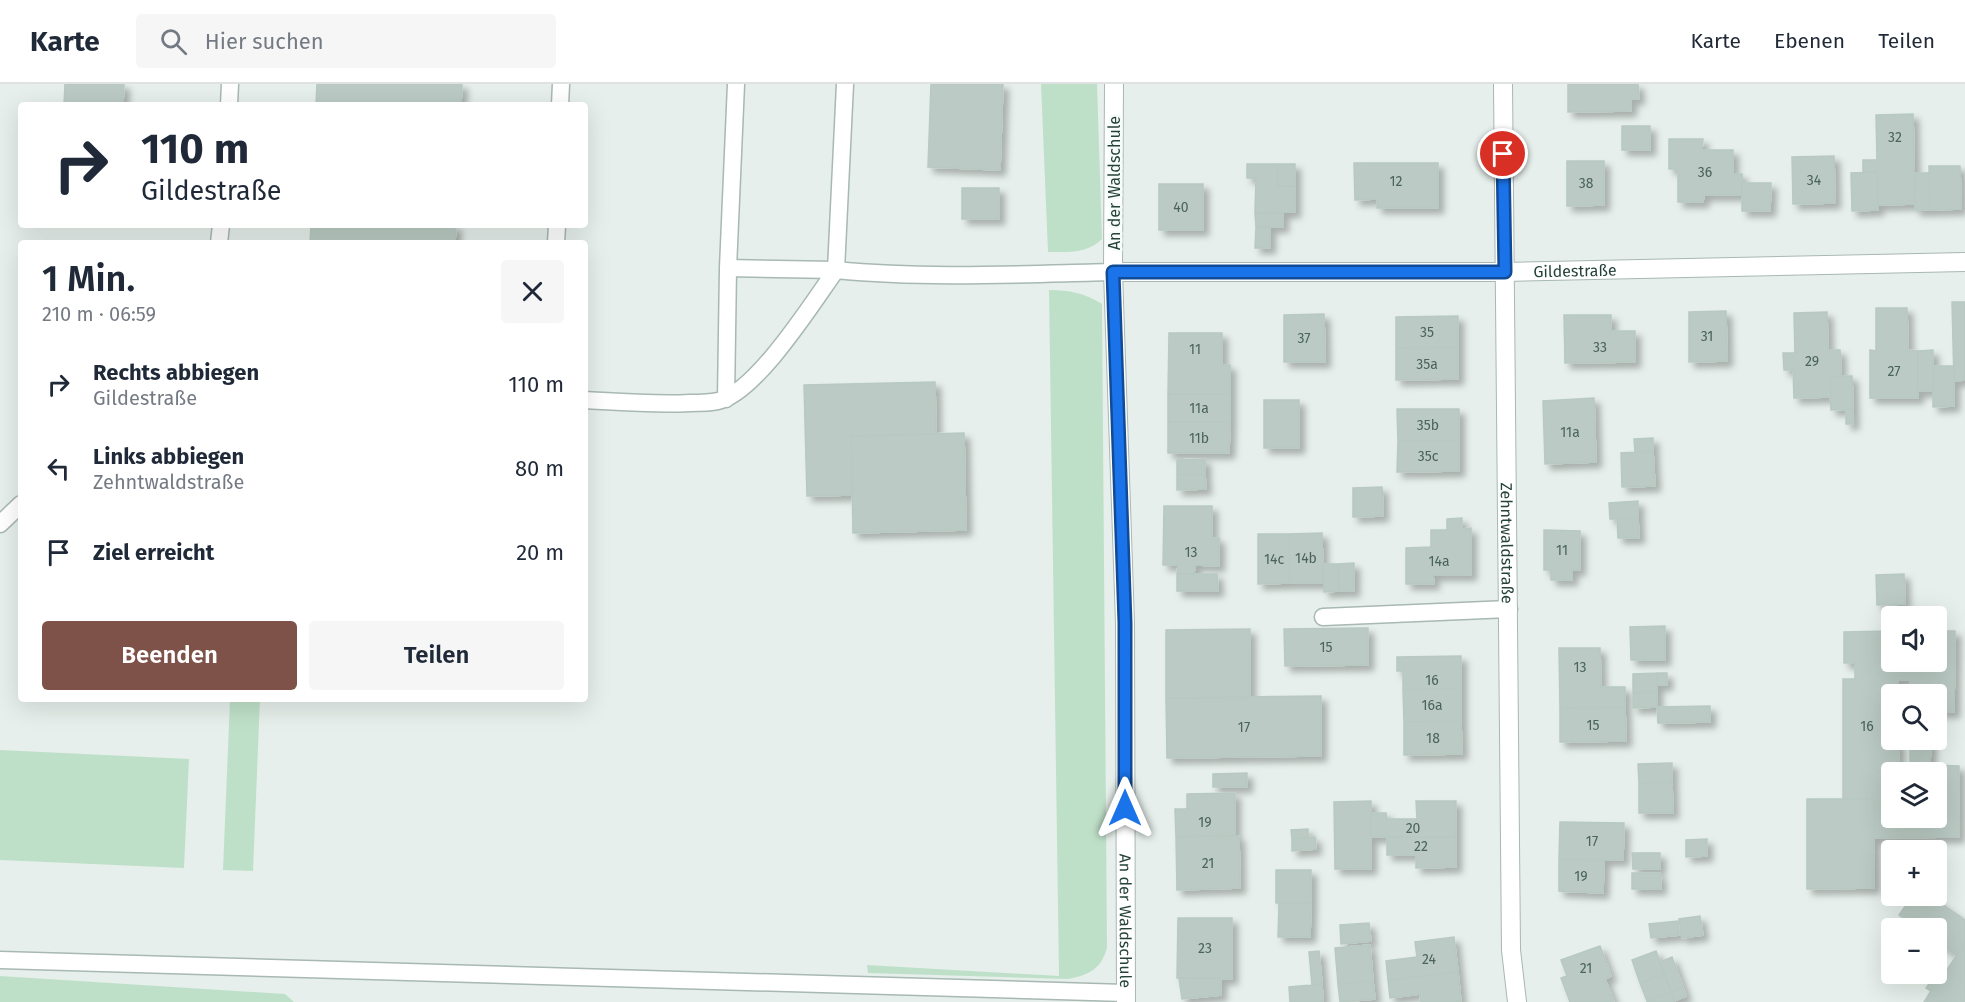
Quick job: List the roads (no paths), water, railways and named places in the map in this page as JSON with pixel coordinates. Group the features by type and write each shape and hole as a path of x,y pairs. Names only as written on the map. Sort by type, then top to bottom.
{"street":[{"name":"An der Waldschule","path":"1114,84 1113,272 1125,623 1125,998"},
{"name":"Zehntwaldstraße","path":"1503,84 1511,950 1517,1002"},
{"name":"Gildestraße","path":"1113,272 1505,272 1965,262"}],"lane":[{"path":"229,102 230,84"},
{"path":"560,102 561,84"},
{"path":"726,399 728,268 736,84"},
{"path":"588,400 675,404 716,402 726,399 766,365 836,270 845,84"},
{"path":"728,268 963,274 1113,272"},
{"path":"0,524 18,507"},
{"path":"1323,616 1509,609"},
{"path":"0,960 1125,998"}]}
